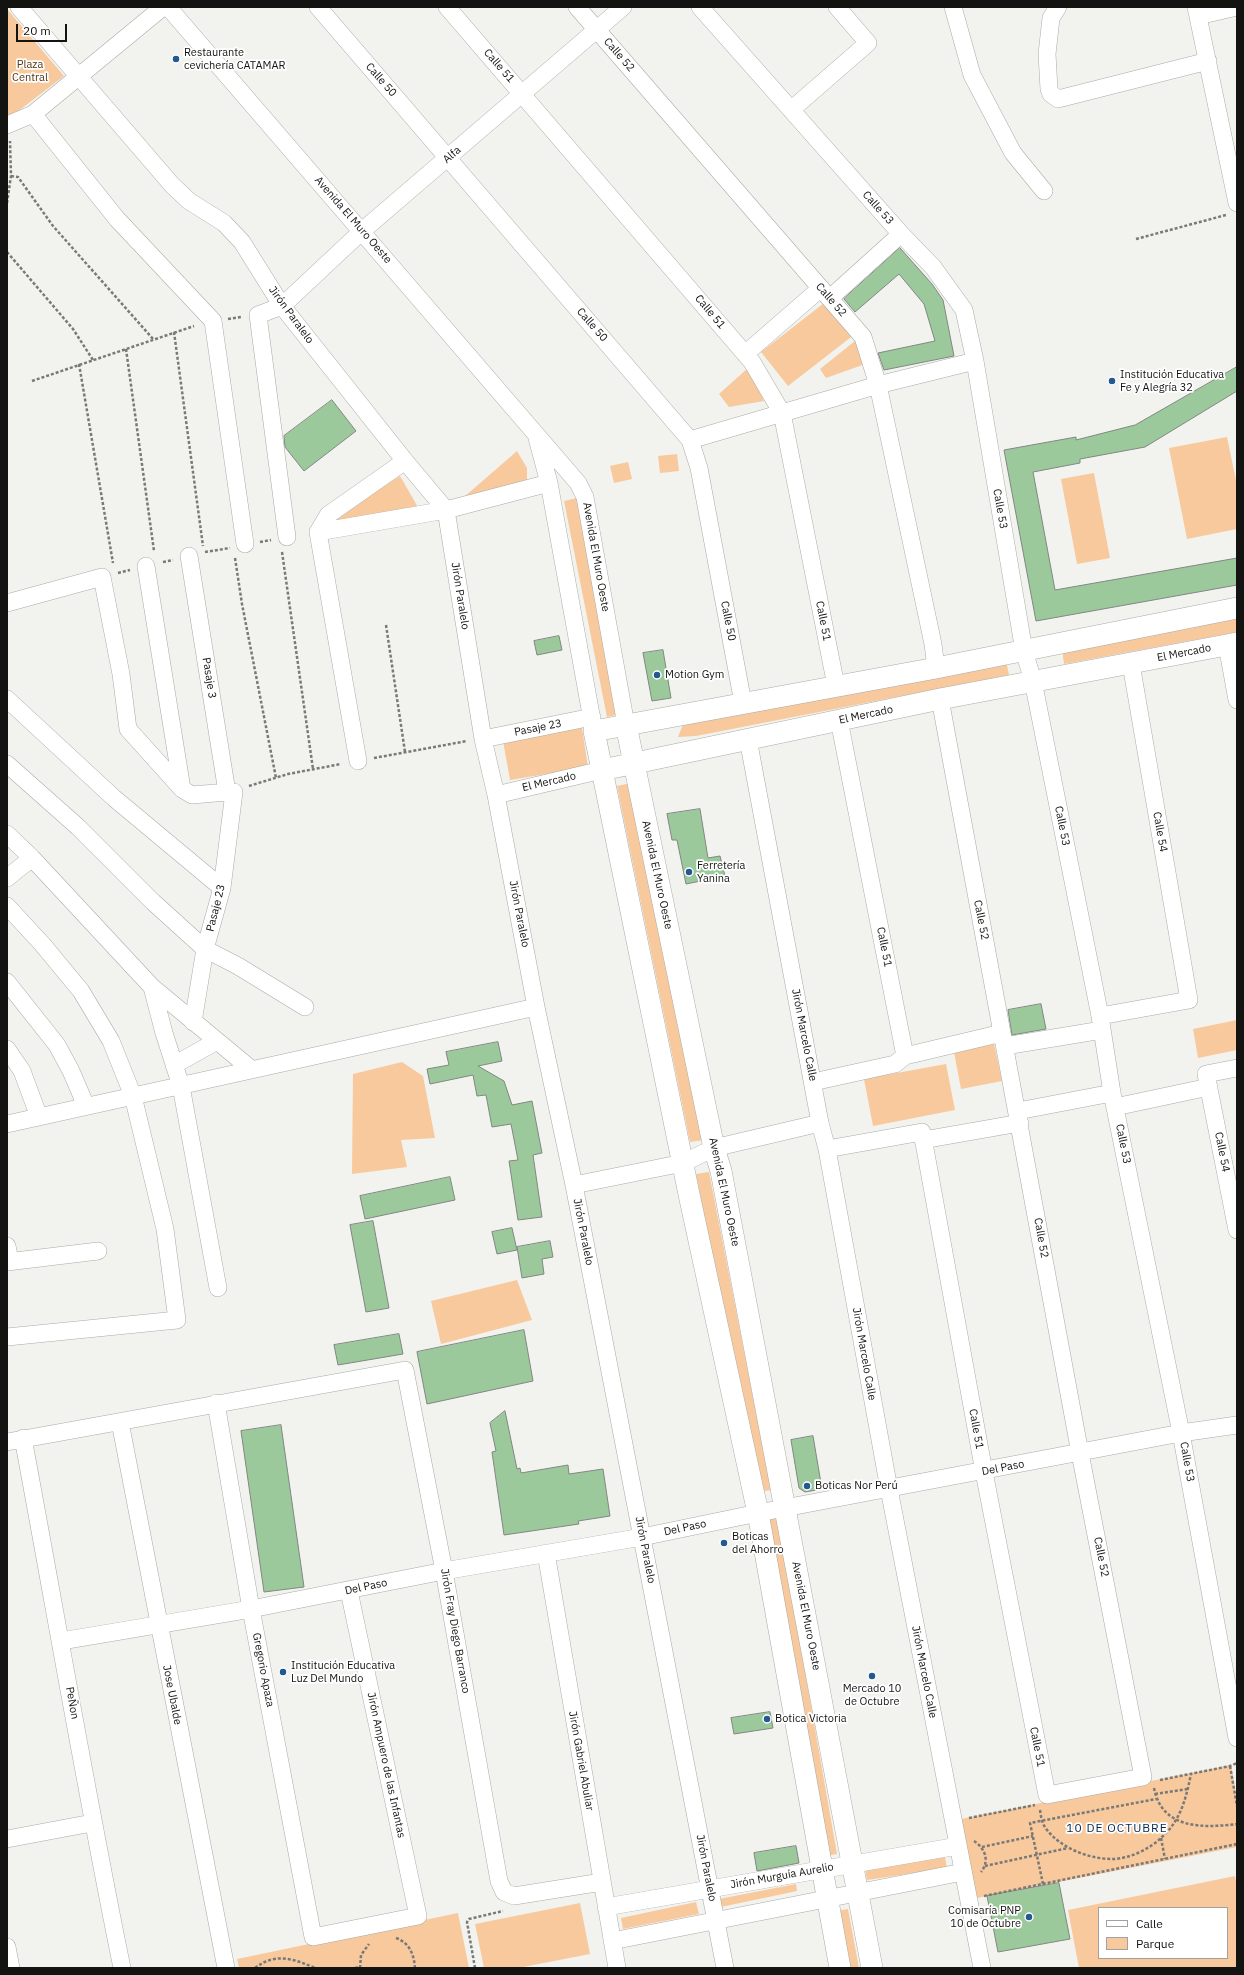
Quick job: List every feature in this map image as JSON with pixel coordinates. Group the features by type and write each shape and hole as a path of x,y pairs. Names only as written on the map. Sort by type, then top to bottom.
{"main road":[{"path":"593,724 626,726 936,668 1237,608"},
{"name":"El Mercado","path":"602,770 940,699 1232,644"},
{"name":"Avenida El Muro Oeste","path":"593,724 683,1163 758,1513 840,1968"},
{"name":"Avenida El Muro Oeste","path":"626,726 714,1148 721,1171 872,1968"}],"street":[{"name":"Jirón Paralelo","path":"19,7 172,185 189,201 224,223 242,242 282,306 405,461 446,510 483,738 496,795 536,1007 574,1185 725,1968"},
{"path":"9,125 33,114 80,77 163,7"},
{"name":"Avenida El Muro Oeste","path":"168,7 578,482 585,497 626,726"},
{"name":"Calle 50","path":"318,7 690,440 699,468 743,703"},
{"name":"Calle 51","path":"447,7 752,362 782,413 836,686"},
{"name":"Calle 52","path":"577,7 863,337 878,385 933,644 936,668"},
{"name":"Alfa","path":"282,306 362,230 623,7"},
{"name":"Calle 53","path":"700,7 901,234 933,267 964,310 975,361 1024,651 1033,681 1101,1023 1114,1100 1181,1433 1237,1738"},
{"path":"791,110 868,43 837,7"},
{"path":"953,7 972,75 1013,153 1044,191"},
{"path":"1058,7 1051,18 1047,54 1049,89 1054,98 1058,99 1208,61"},
{"path":"1233,208 1208,61 1197,11 1237,7"},
{"path":"33,114 117,220 213,321 240,546"},
{"path":"745,354 901,234"},
{"path":"282,306 258,314 283,538"},
{"path":"690,440 878,385 975,361"},
{"name":"Avenida El Muro Oeste","path":"536,434 549,482 593,724"},
{"path":"358,761 318,532 328,515 405,461"},
{"path":"318,532 446,510 549,482"},
{"name":"Pasaje 3","path":"189,556 230,792"},
{"path":"151,564 182,788"},
{"path":"7,604 108,575 128,729 182,788 192,795 230,792"},
{"path":"1232,644 1237,700"},
{"name":"Calle 54","path":"1101,1023 1189,1000 1131,664"},
{"path":"7,699 114,798 222,888"},
{"name":"Calle 52","path":"940,699 1019,1117 1080,1453 1148,1779"},
{"name":"Calle 51","path":"839,720 905,1056"},
{"name":"Pasaje 23","path":"483,738 593,724"},
{"name":"Jirón Marcelo Calle","path":"748,739 820,1123 827,1149 889,1489 982,1968"},
{"path":"7,764 78,827 153,902 206,949 238,966 305,1007"},
{"name":"El Mercado","path":"496,795 602,770"},
{"name":"Pasaje 23","path":"193,1022 206,949 222,888 230,792"},
{"path":"7,834 32,858 152,987 251,1070"},
{"path":"7,878 32,858"},
{"path":"7,906 43,944 81,990 111,1041 133,1096 165,1229 177,1320 7,1337"},
{"path":"7,982 57,1045 71,1071 86,1106"},
{"path":"152,987 164,1033 181,1086 218,1288"},
{"path":"7,1124 536,1007"},
{"path":"813,1082 895,1064 905,1056 1101,1023"},
{"path":"174,1065 217,1041"},
{"path":"7,1049 22,1071 38,1117"},
{"path":"827,1149 922,1136 1114,1100 1208,1080 1237,1068"},
{"name":"Calle 54","path":"1208,1080 1237,1230"},
{"path":"574,1185 683,1163 714,1148 820,1123"},
{"name":"Calle 51","path":"922,1136 1043,1800"},
{"path":"8,1256 98,1251"},
{"name":"Jirón Fray Diego Barranco","path":"216,1404 405,1370 444,1571 499,1881 509,1894"},
{"path":"15,1440 216,1404"},
{"name":"Gregorio Apaza","path":"216,1404 251,1609 313,1937"},
{"name":"Jose Ubalde","path":"120,1422 226,1968"},
{"name":"Del Paso","path":"61,1641 349,1591 444,1571 642,1537 758,1513 984,1472 1181,1433 1237,1425"},
{"name":"PeÑon","path":"15,1440 61,1641 92,1823 122,1968"},
{"name":"Jirón Gabriel Abuliar","path":"546,1553 612,1941 615,1968"},
{"name":"Jirón Ampuero de las Infantas","path":"313,1937 418,1916 349,1591"},
{"path":"1043,1800 1148,1779"},
{"path":"7,1839 92,1823"},
{"name":"Jirón Murguía Aurelio","path":"606,1907 958,1846"},
{"path":"612,1941 963,1872"},
{"path":"509,1894 602,1882"},
{"path":"7,1947 11,1968"}],"path":[{"path":"7,203 8,188 11,176 9,125"},
{"path":"11,176 18,176 53,226 154,340"},
{"path":"1136,239 1233,208"},
{"path":"7,252 73,330 93,360"},
{"path":"32,381 174,332 213,321 258,314"},
{"path":"174,332 204,553 283,538 313,769"},
{"path":"126,349 151,564"},
{"path":"79,364 108,575 189,556"},
{"path":"240,546 242,604 276,778"},
{"path":"386,625 406,752"},
{"path":"1230,1766 1237,1806"},
{"path":"1043,1800 1042,1822 1054,1837 1068,1848 1096,1857 1112,1859 1127,1856 1143,1850 1162,1838 1177,1820 1188,1789 1191,1774"},
{"path":"1148,1779 1156,1799 1162,1807 1177,1820 1201,1827 1237,1824"},
{"path":"1155,1794 1188,1789"},
{"path":"1042,1884 1038,1855 1030,1823 1042,1822 1156,1799"},
{"path":"982,1847 1033,1836"},
{"path":"1162,1838 1166,1859"},
{"path":"981,1896 1237,1844"},
{"path":"985,1866 1068,1848"},
{"path":"475,1968 467,1922 469,1919 476,1916 503,1911 511,1905 509,1894"},
{"path":"393,1938 399,1939 408,1946 414,1956 415,1968"},
{"path":"355,1968 360,1967 361,1955 367,1945 371,1942"},
{"path":"255,1968 271,1960 291,1958 315,1968"}],"green space":[{"name":"Plaza Central","path":"7,9 64,76 13,115 7,116"},
{"path":"828,300 855,334 788,386 761,352"},
{"path":"860,337 868,363 826,378 820,369"},
{"path":"748,368 764,401 729,407 719,394"},
{"path":"1227,437 1237,485 1237,529 1187,539 1169,448"},
{"path":"517,451 527,468 527,482 464,497"},
{"path":"677,454 679,471 660,473 658,456"},
{"path":"628,462 632,479 614,483 610,466"},
{"path":"1094,473 1110,558 1077,564 1061,479"},
{"path":"400,476 419,509 335,522 335,517"},
{"path":"577,498 620,714 607,717 564,501"},
{"path":"1237,616 1237,632 1064,664 1062,649"},
{"path":"1006,660 1009,675 696,736 678,737 685,719"},
{"path":"582,728 588,767 510,780 503,741"},
{"path":"631,783 704,1140 690,1142 617,786"},
{"path":"1237,1020 1237,1050 1198,1058 1193,1029"},
{"path":"994,1044 1002,1081 961,1089 954,1052"},
{"path":"402,1062 423,1076 435,1138 401,1140 407,1167 352,1174 353,1074"},
{"path":"946,1064 955,1110 873,1126 864,1079"},
{"path":"709,1172 771,1490 758,1492 696,1174"},
{"path":"517,1280 532,1320 441,1344 431,1301"},
{"path":"778,1518 837,1854 825,1856 766,1520"},
{"path":"1231,1765 1237,1799 1237,1847 972,1899 956,1820"},
{"path":"945,1857 947,1868 867,1880 865,1869"},
{"path":"1235,1876 1237,1887 1237,1968 1079,1968 1068,1910"},
{"path":"796,1884 797,1891 721,1907 719,1899"},
{"path":"696,1902 699,1914 623,1929 621,1918"},
{"path":"580,1903 590,1954 518,1968 484,1968 475,1924"},
{"path":"848,1909 859,1968 846,1968 836,1911"},
{"path":"458,1913 469,1968 239,1968 237,1959"}],"building":[{"path":"900,248 932,284 943,300 954,356 884,370 878,353 935,341 924,304 899,274 855,312 844,299"},
{"path":"1237,367 1237,391 1145,447 1080,459 1080,463 1033,472 1055,590 1237,558 1237,585 1036,621 1004,450 1076,437 1076,440 1135,425"},
{"path":"332,400 356,431 304,471 285,447 284,436"},
{"path":"559,636 562,650 537,655 534,641"},
{"name":"Motion Gym","path":"663,650 671,698 652,701 643,653"},
{"path":"700,809 708,858 720,856 725,876 686,884 677,840 672,840 667,814"},
{"path":"1041,1004 1046,1029 1012,1035 1008,1010"},
{"path":"498,1042 502,1061 478,1066 504,1081 512,1105 532,1101 542,1153 533,1155 542,1217 518,1220 509,1161 518,1160 511,1124 492,1127 486,1095 477,1096 473,1075 430,1084 427,1069 449,1065 446,1052"},
{"path":"450,1177 455,1200 365,1219 360,1196"},
{"path":"373,1221 389,1308 366,1312 350,1225"},
{"path":"512,1228 517,1250 497,1254 492,1232"},
{"path":"550,1241 553,1257 542,1259 544,1274 522,1278 517,1247"},
{"path":"524,1330 533,1381 427,1404 417,1352"},
{"path":"399,1334 403,1354 338,1365 334,1345"},
{"path":"505,1411 517,1469 520,1468 521,1473 568,1465 569,1474 603,1469 610,1516 578,1521 579,1524 504,1535 492,1452 496,1451 490,1423"},
{"path":"281,1425 304,1587 264,1592 241,1431"},
{"path":"813,1436 822,1489 805,1492 799,1488 791,1440"},
{"path":"770,1712 773,1728 734,1734 731,1718"},
{"path":"796,1846 799,1863 757,1871 754,1853"},
{"name":"Comisaría PNP 10 de Octubre","path":"1059,1883 1070,1939 998,1952 987,1896"}],"place":[{"name":"Restaurante cevichería CATAMAR","path":"176,59"},
{"name":"Institución Educativa Fe y Alegría 32","path":"1112,381"},
{"name":"Motion Gym","path":"657,675"},
{"name":"Ferretería Yanina","path":"689,872"},
{"name":"Boticas Nor Perú","path":"807,1486"},
{"name":"Boticas del Ahorro","path":"724,1543"},
{"name":"Institución Educativa Luz Del Mundo","path":"283,1672"},
{"name":"Mercado 10 de Octubre","path":"872,1676"},
{"name":"Botica Victoria","path":"767,1719"},
{"name":"Comisaría PNP 10 de Octubre","path":"1029,1917"}],"district":[{"name":"10 DE OCTUBRE","path":"1117,1829"}]}
